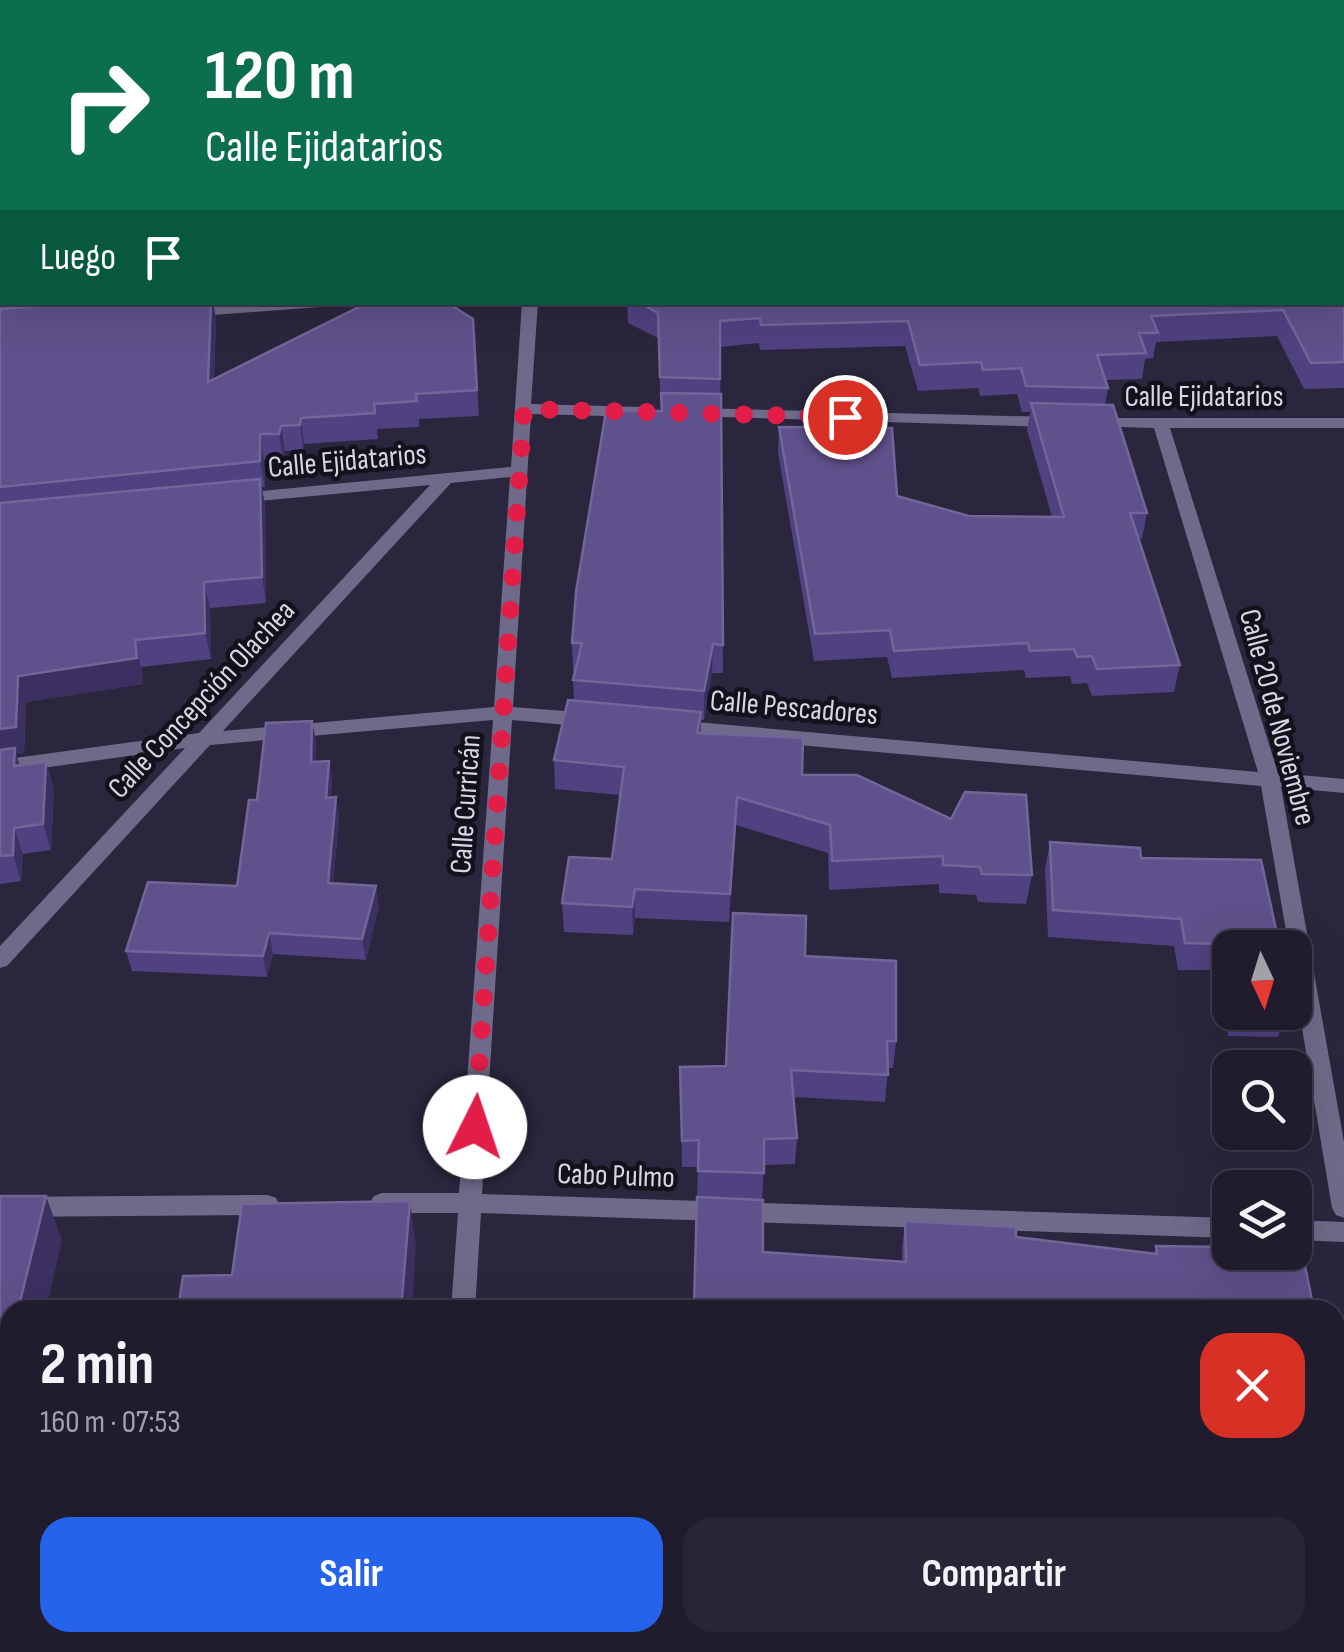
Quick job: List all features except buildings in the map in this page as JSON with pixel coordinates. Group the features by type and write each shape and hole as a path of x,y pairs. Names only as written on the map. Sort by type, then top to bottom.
{"street":[{"path":"160,314 279,305"},
{"name":"Calle Curricán","path":"464,1300 530,305"},
{"path":"524,409 1062,422"},
{"name":"Calle Ejidatarios","path":"1082,422 1344,423"},
{"name":"Calle 20 de Noviembre","path":"1161,424 1270,779 1344,1208"},
{"name":"Calle Ejidatarios","path":"213,500 520,471"},
{"name":"Calle Concepción Olachea","path":"0,960 446,478"},
{"path":"0,767 203,739 504,713 602,721"},
{"name":"Calle Pescadores","path":"661,726 1344,786"},
{"name":"Cabo Pulmo","path":"352,1204 470,1203 1212,1227"},
{"path":"0,1207 294,1204"},
{"path":"1312,1231 1344,1232"}],"route":[{"path":"475,1127 524,409 845,417"}]}
